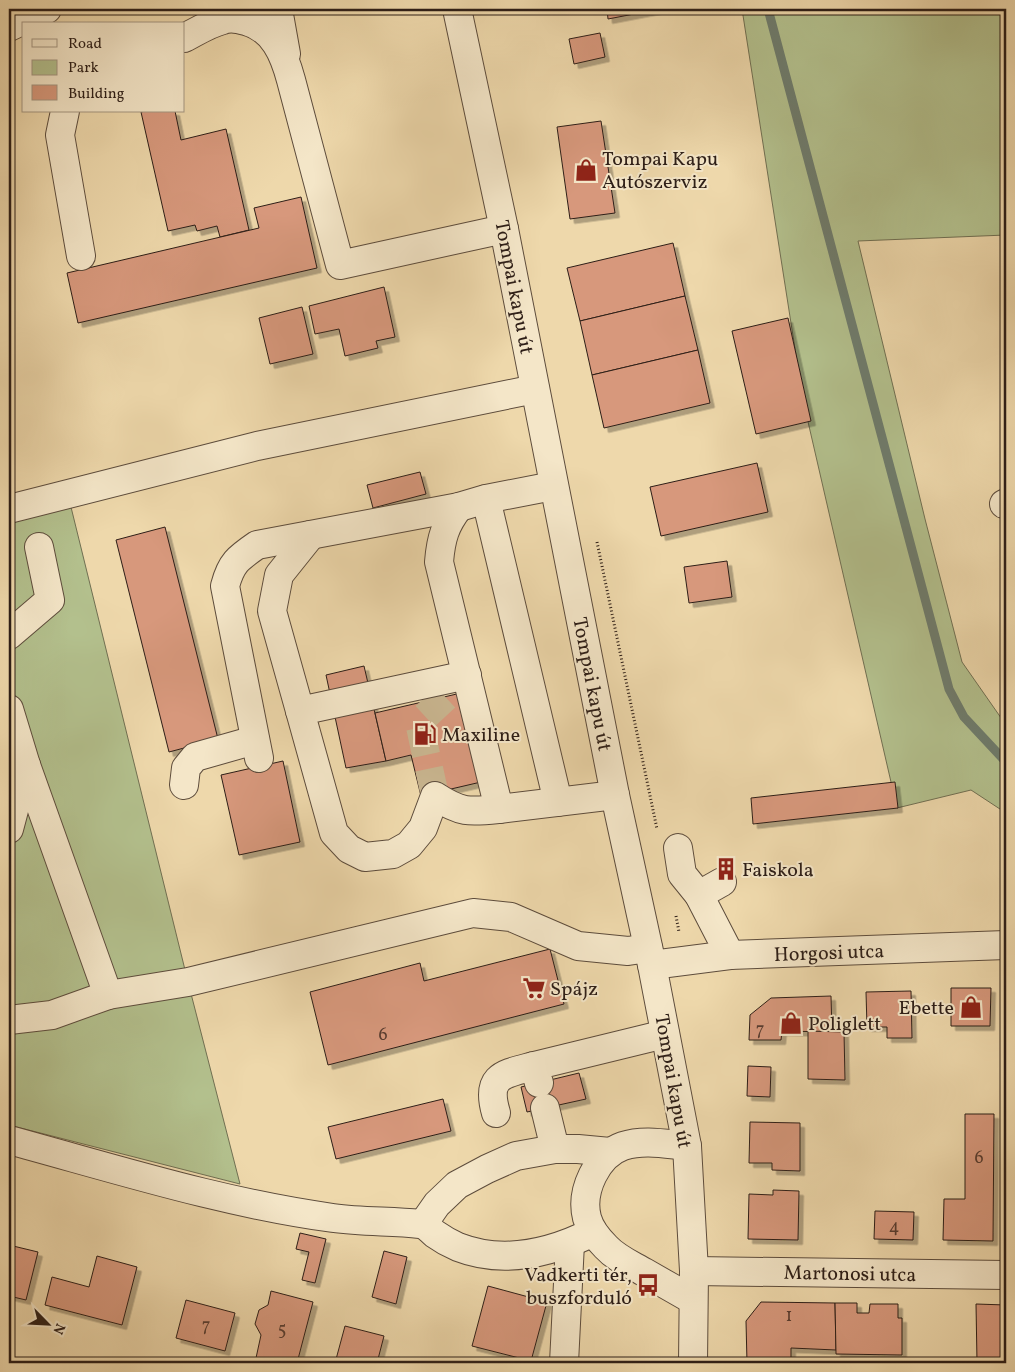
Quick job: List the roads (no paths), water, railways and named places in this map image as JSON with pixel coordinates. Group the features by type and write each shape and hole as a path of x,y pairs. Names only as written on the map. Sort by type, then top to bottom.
{"street":[{"path":"9,27 47,9"},
{"path":"278,9 291,80"},
{"name":"Tompai kapu út","path":"457,9 504,229 553,486 615,795 650,956 687,1146 694,1271 693,1363"},
{"path":"185,38 222,20 232,18 260,26 276,41 286,60 340,265 504,229"},
{"path":"65,112 60,135 81,256"},
{"path":"9,510 257,446 535,389"},
{"path":"184,785 186,768 195,757 257,749 225,586 229,570 238,558 257,545 459,507 553,486"},
{"path":"486,500 558,802"},
{"path":"459,507 448,521 441,542 439,562 467,675 488,810"},
{"path":"311,535 279,575 272,611 334,833 349,849 365,857 393,854 409,845 422,828 435,796 459,810 488,810 615,795"},
{"path":"9,635 50,600 39,547"},
{"path":"446,696 467,675"},
{"path":"300,711 467,675"},
{"path":"9,709 26,765 108,995"},
{"path":"9,829 26,765"},
{"path":"422,828 488,810"},
{"path":"678,848 682,874 710,888 730,955"},
{"name":"Horgosi utca","path":"9,1020 52,1014 108,995 188,982 473,913 511,917 578,946 628,950 650,956 1006,945"},
{"path":"496,1113 492,1098 495,1082 505,1073 539,1086 665,1034"},
{"path":"539,1086 555,1149"},
{"path":"9,1140 208,1194 334,1218 423,1224 436,1235 457,1246 480,1253 514,1256 536,1253 581,1238 606,1247 618,1257 694,1300"},
{"path":"564,1363 581,1238 588,1220 585,1209 587,1193 599,1163 610,1152 623,1146 644,1141 687,1146"},
{"path":"423,1224 437,1204 457,1185 516,1156 555,1149 610,1152"},
{"name":"Martonosi utca","path":"694,1271 1006,1275"}],"waterway":[{"path":"768,9 949,689 964,717 1006,762"}],"tunnel":[{"path":"435,796 419,722 446,697"}],"place":[{"name":"Tompai Kapu Autószerviz","path":"586,170"},
{"name":"Maxiline","path":"425,734"},
{"name":"Faiskola","path":"726,869"},
{"name":"Spájz","path":"534,988"},
{"name":"Ebette","path":"971,1007"},
{"name":"Poliglett","path":"791,1023"},
{"name":"Vadkerti tér, buszforduló","path":"648,1285"}]}
